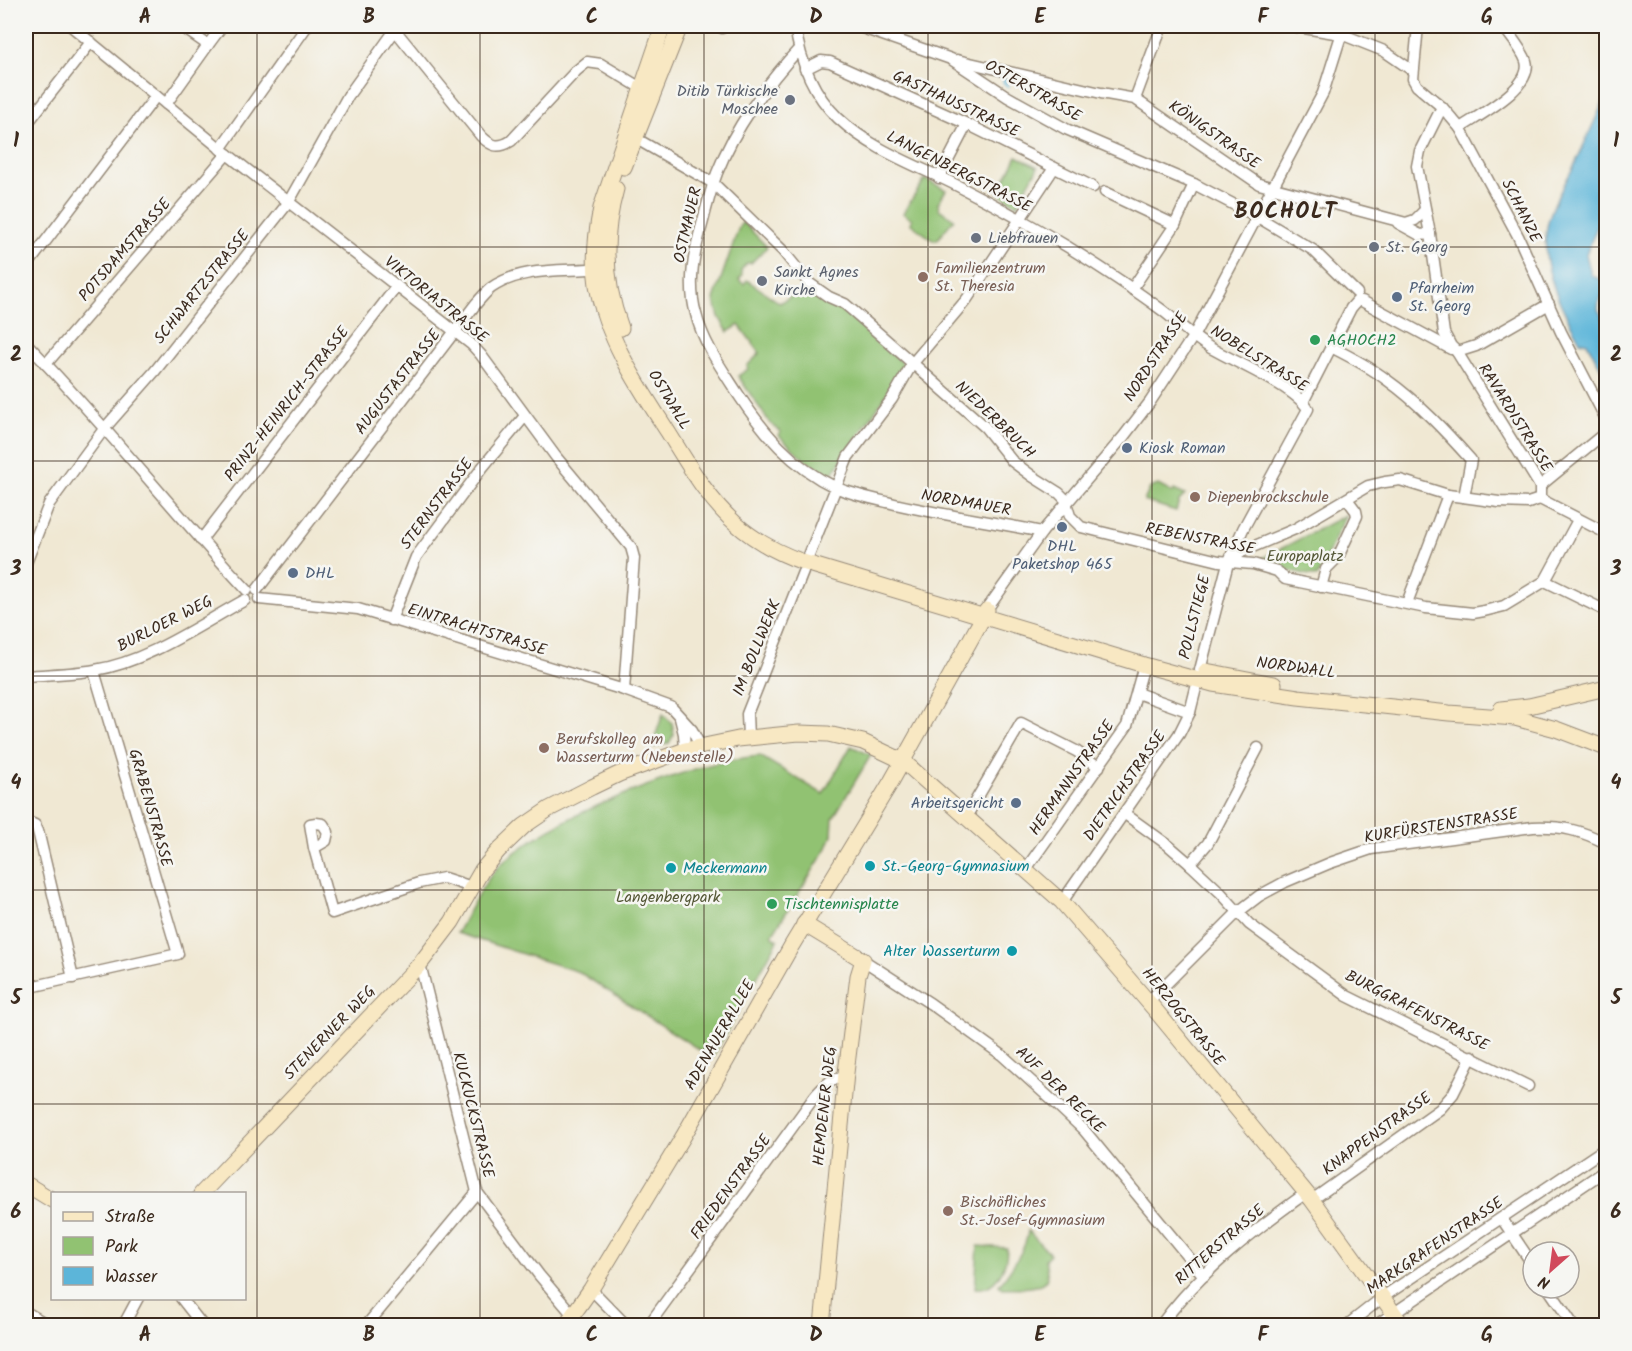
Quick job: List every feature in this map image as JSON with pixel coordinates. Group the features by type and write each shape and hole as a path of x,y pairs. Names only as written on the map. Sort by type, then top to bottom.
{"main road":[{"name":"OSTWALL","path":"663,26 601,208 596,236 601,267 601,302 624,360 697,478 722,510 749,535 777,552 806,563 985,613"},
{"path":"666,60 673,26"},
{"name":"OSTWALL","path":"601,267 612,203 635,138 680,26"},
{"path":"903,761 985,613"},
{"name":"NORDWALL","path":"985,613 1144,665 1199,675 1299,688 1483,708 1516,708 1606,688"},
{"name":"NORDWALL","path":"985,613 1240,689 1449,713 1515,718 1556,729 1604,748"},
{"path":"1552,701 1547,715 1548,720 1556,729"},
{"name":"STENERNER WEG","path":"203,1192 420,964 452,922 472,887 499,850 524,826 549,809 619,774 692,748 748,737 799,733 828,734 863,742 903,761"},
{"name":"HERZOGSTRASSE","path":"903,761 1062,902 1309,1196 1403,1326"},
{"name":"ADENAUERALLEE","path":"569,1320 683,1137 804,924 867,824 903,761"},
{"path":"804,924 863,960"},
{"name":"HEMDENER WEG","path":"822,1326 846,1078 858,976 863,960"},
{"path":"26,1184 51,1199"}],"street":[{"name":"VIKTORIASTRASSE","path":"71,26 223,152 471,344 481,355 556,457 632,547 634,558 624,690"},
{"path":"187,26 185,29 208,45"},
{"path":"166,104 222,26"},
{"name":"POTSDAMSTRASSE","path":"46,364 223,152 307,26"},
{"name":"LANGENBERGSTRASSE","path":"795,26 805,69 816,91 851,130 874,145 959,186 1069,248 1137,292 1194,335"},
{"name":"OSTERSTRASSE","path":"857,26 951,59 1008,98 1066,129 1194,184 1256,216 1313,250 1357,293"},
{"path":"1135,99 1162,26"},
{"path":"1292,26 1342,30 1384,51 1413,70 1418,26"},
{"path":"1460,128 1516,89 1525,78 1527,69 1525,60 1503,26"},
{"path":"394,27 481,136 494,146 503,146 511,141 576,70 587,62 601,64 641,88"},
{"name":"SCHWARTZSTRASSE","path":"26,563 49,504 104,429 170,353 288,203 348,96 394,27"},
{"name":"NORDSTRASSE","path":"1067,504 1150,402 1194,335 1323,93 1342,30"},
{"path":"26,125 91,42"},
{"name":"OSTMAUER","path":"799,49 786,63 741,126 714,183 695,246 692,298 702,332 741,398 774,442 808,471 836,487"},
{"name":"KÖNIGSTRASSE","path":"951,59 1135,99 1259,184 1406,223 1414,220 1425,210"},
{"name":"GASTHAUSSTRASSE","path":"805,69 821,61 830,62 967,124 1093,187"},
{"name":"SCHANZE","path":"1413,70 1413,79 1417,86 1442,106 1460,128 1518,236 1569,348 1606,419"},
{"path":"26,267 156,96"},
{"name":"RAVARDISTRASSE","path":"1442,106 1417,160 1444,333 1540,486 1540,499 1606,533"},
{"path":"939,178 967,124"},
{"name":"NIEDERBRUCH","path":"635,138 714,183 782,250 809,283 829,297 845,304 986,427 1012,461 1059,493 1067,504"},
{"name":"IM BOLLWERK","path":"748,737 747,714 848,457 891,399 912,364 967,299 1054,168"},
{"path":"1137,292 1175,225 1194,184"},
{"path":"1105,192 1175,225"},
{"path":"1392,219 1420,235 1430,234"},
{"name":"AUGUSTASTRASSE","path":"252,595 475,305 492,288 515,277 532,273 601,267"},
{"name":"PRINZ-HEINRICH-STRASSE","path":"201,540 397,286"},
{"name":"POLLSTIEGE","path":"1199,675 1228,563 1351,308 1358,301 1362,301 1457,352"},
{"path":"1457,352 1476,346 1550,304"},
{"name":"NOBELSTRASSE","path":"1194,335 1205,345 1264,376 1305,406"},
{"path":"26,343 252,595"},
{"path":"1331,347 1362,363 1391,383 1471,460 1464,497"},
{"name":"STERNSTRASSE","path":"391,620 411,564 482,468 525,416"},
{"path":"1540,486 1606,432"},
{"path":"1228,563 1243,550 1295,529 1368,486 1385,482 1400,480 1448,495 1512,503 1528,503 1540,499"},
{"name":"NORDMAUER","path":"836,487 906,507 1042,532"},
{"path":"1407,603 1448,495"},
{"path":"1321,587 1326,569 1338,557 1357,516 1347,499"},
{"path":"985,613 1042,532 1067,504"},
{"name":"REBENSTRASSE","path":"1067,504 1074,521 1090,530 1228,563 1253,564 1277,571 1286,579 1407,603 1426,609 1473,613 1484,611 1504,606 1545,581"},
{"path":"1578,519 1545,581 1606,611"},
{"name":"EINTRACHTSTRASSE","path":"252,595 342,607 663,703 679,715 684,734 692,748"},
{"name":"BURLOER WEG","path":"26,676 94,670 131,660 252,595"},
{"name":"HERMANNSTRASSE","path":"1026,869 1127,726 1144,665"},
{"name":"GRABENSTRASSE","path":"73,978 178,954 94,670"},
{"name":"DIETRICHSTRASSE","path":"1062,902 1168,753 1190,712 1199,675"},
{"path":"1137,693 1190,712"},
{"path":"966,816 1021,723 1099,767"},
{"path":"1190,864 1208,843 1258,748"},
{"name":"BURGGRAFENSTRASSE","path":"1125,814 1190,864 1249,924 1276,945 1299,958 1347,996 1472,1056 1528,1086"},
{"path":"26,821 35,825 38,831 73,978 26,988"},
{"name":"KURFÜRSTENSTRASSE","path":"1148,1002 1238,912 1259,896 1285,882 1330,863 1371,849 1533,827 1558,826 1579,830 1606,843"},
{"path":"314,848 332,913 419,883 444,878 472,887"},
{"name":"AUF DER RECKE","path":"863,960 931,1004 992,1048 1047,1095 1084,1130 1204,1276"},
{"name":"KUCKUCKSTRASSE","path":"420,964 477,1192 539,1275 569,1320"},
{"name":"KNAPPENSTRASSE","path":"1309,1196 1440,1109 1453,1094 1472,1056"},
{"name":"FRIEDENSTRASSE","path":"648,1326 815,1096 829,1081 835,1078 846,1078"},
{"name":"MARKGRAFENSTRASSE","path":"1346,1326 1383,1297 1606,1148"},
{"name":"MARKGRAFENSTRASSE","path":"1375,1326 1606,1170"},
{"path":"366,1326 477,1192"},
{"path":"1541,1192 1551,1207"},
{"name":"RITTERSTRASSE","path":"1160,1326 1184,1296 1204,1276 1249,1237 1309,1196"},
{"path":"1502,1219 1521,1248"},
{"path":"591,1288 627,1326"},
{"path":"123,1326 137,1300"},
{"path":"182,1300 203,1326"},
{"path":"1556,1300 1574,1326"},
{"path":"26,1312 50,1326"}],"green space":[{"path":"1017,156 1038,167 1017,205 998,193"},
{"path":"925,179 946,190 938,203 939,209 954,219 937,240 933,240 911,224 912,219 903,213"},
{"path":"743,222 767,247 741,270 742,276 739,280 744,284 747,280 780,303 808,286 838,305 906,366 831,476 805,460 778,435 781,432 770,423 738,376 748,369 747,366 760,353 739,325 728,332 719,317 714,299 739,227"},
{"path":"1158,485 1173,493 1174,490 1185,495 1179,501 1176,511 1144,501 1150,488"},
{"name":"Europaplatz","path":"1346,515 1317,577 1255,562"},
{"path":"663,714 672,723 674,734 669,743 651,748"},
{"name":"Langenbergpark","path":"851,746 871,755 833,818 832,835 827,848 772,935 778,940 712,1058 579,972 457,933 483,887 501,864 516,851 550,829 586,811 641,788 699,768 729,760 760,756 823,794"},
{"path":"1028,1231 1050,1254 1045,1259 1048,1278 1033,1287 1003,1288 999,1285 1021,1252"},
{"path":"978,1246 1007,1248 1005,1263 999,1276 989,1286 982,1288 975,1288"}],"water":[{"path":"1606,96 1606,205 1586,254 1591,275 1606,282 1606,291 1599,300 1598,309 1606,324 1606,377 1587,343 1580,341 1560,303 1547,262 1546,234 1554,206"}],"waterway":[{"path":"989,73 1005,77 1004,82 1008,86"}],"place":[{"name":"Ditib Türkische Moschee","path":"790,100"},
{"name":"Liebfrauen","path":"976,238"},
{"name":"St. Georg","path":"1374,247"},
{"name":"Familienzentrum St. Theresia","path":"923,277"},
{"name":"Sankt Agnes Kirche","path":"762,281"},
{"name":"Pfarrheim St. Georg","path":"1397,297"},
{"name":"AGHOCH2","path":"1315,340"},
{"name":"Kiosk Roman","path":"1127,448"},
{"name":"Diepenbrockschule","path":"1195,497"},
{"name":"DHL Paketshop 465","path":"1062,527"},
{"name":"DHL","path":"293,573"},
{"name":"Berufskolleg am Wasserturm (Nebenstelle)","path":"544,748"},
{"name":"Arbeitsgericht","path":"1016,803"},
{"name":"St.-Georg-Gymnasium","path":"870,866"},
{"name":"Meckermann","path":"671,868"},
{"name":"Tischtennisplatte","path":"772,904"},
{"name":"Alter Wasserturm","path":"1012,951"},
{"name":"Bischöfliches St.-Josef-Gymnasium","path":"948,1211"}],"district":[{"name":"BOCHOLT","path":"1286,212"}]}
